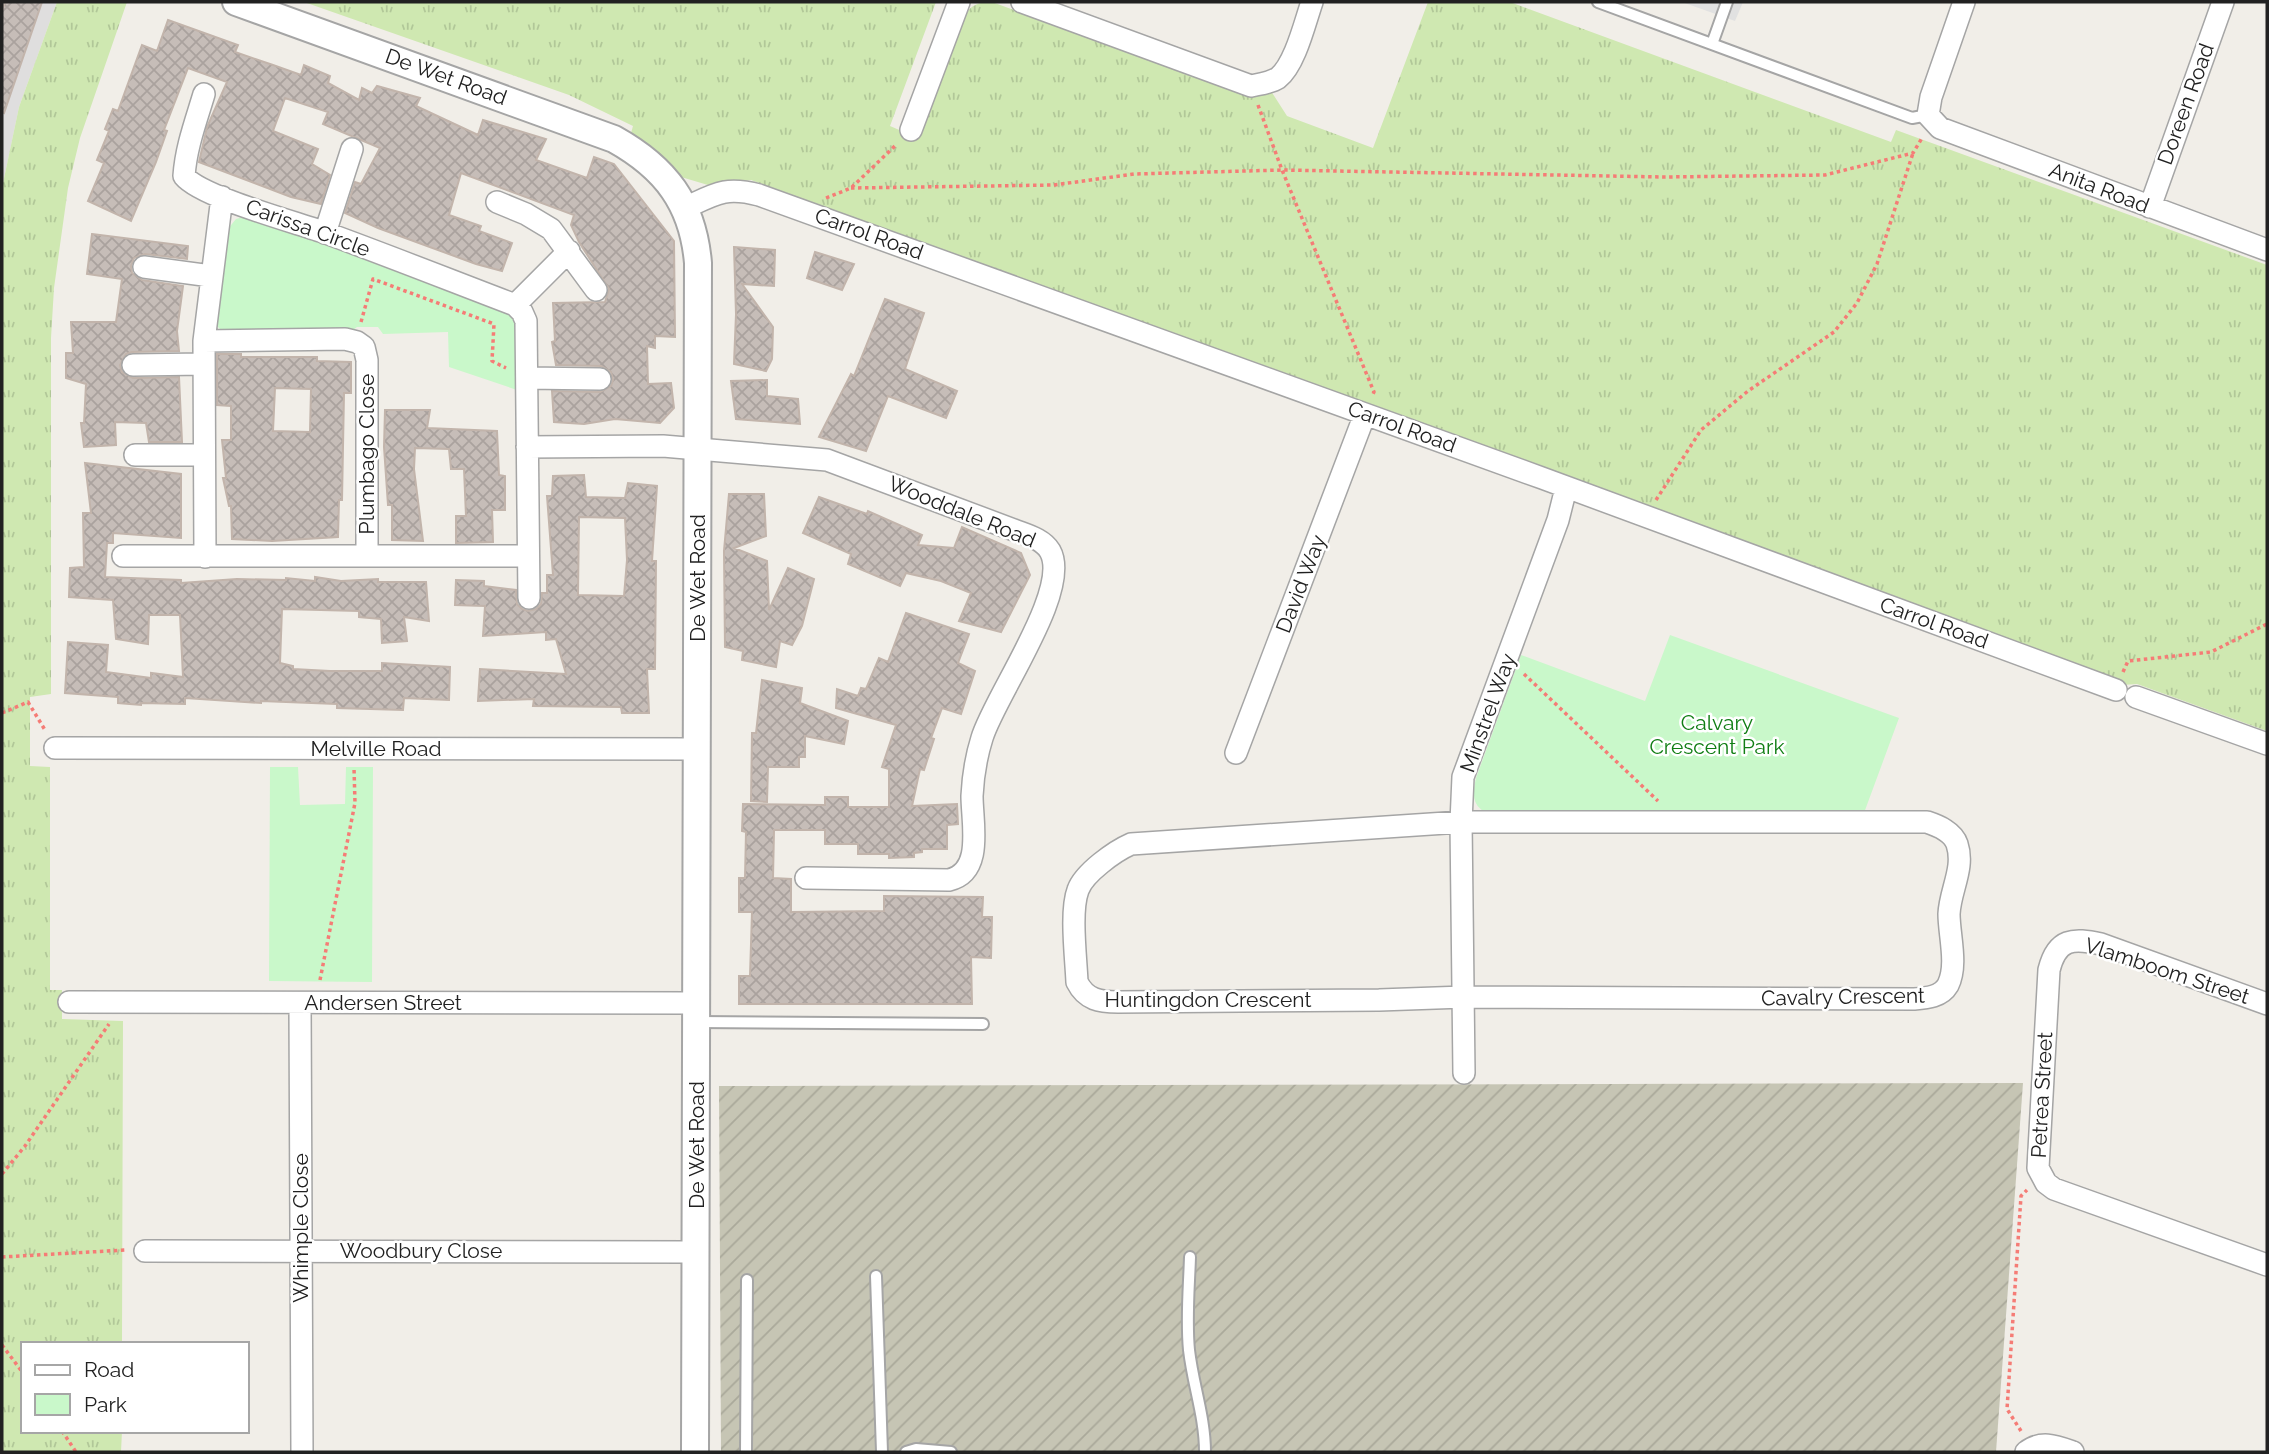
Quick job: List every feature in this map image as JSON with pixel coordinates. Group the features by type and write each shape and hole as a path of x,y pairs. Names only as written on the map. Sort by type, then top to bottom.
{"street":[{"name":"De Wet Road","path":"236,2 596,131 633,150 665,178 685,208 696,242 698,749 695,1452"},
{"path":"911,130 960,2"},
{"path":"1021,2 1251,86 1272,82 1281,76 1289,65 1312,2"},
{"path":"1930,118 1931,97 1964,2"},
{"name":"Doreen Road","path":"2150,207 2223,2"},
{"path":"204,94 188,147 184,176 189,183 222,197"},
{"name":"Anita Road","path":"1930,118 1949,132 2267,250"},
{"path":"325,233 352,149"},
{"name":"Carrol Road","path":"685,208 730,190 759,195 2267,744"},
{"name":"Carissa Circle","path":"205,556 204,341 222,197 515,305"},
{"path":"497,202 542,222 551,229 596,290"},
{"path":"529,598 526,321 515,305 569,251"},
{"path":"144,267 211,276"},
{"path":"204,341 351,340"},
{"name":"Plumbago Close","path":"351,340 364,347 367,360 367,555"},
{"path":"134,365 204,364"},
{"path":"527,378 600,379"},
{"name":"David Way","path":"1236,753 1366,414"},
{"path":"527,447 663,446 698,449"},
{"name":"Wooddale Road","path":"698,449 811,458 844,465 1038,539 1049,550 1054,561 1050,593 1026,650 984,731 976,757 972,794 972,856 967,870 956,878 931,881 806,878"},
{"path":"135,454 204,454"},
{"name":"Minstrel Way","path":"1464,1073 1461,822 1463,777 1558,520 1566,488"},
{"path":"123,556 528,556"},
{"name":"Melville Road","path":"55,748 698,749"},
{"name":"Huntingdon Crescent","path":"1461,822 1131,844 1109,857 1081,883 1075,899 1075,912 1077,982 1082,992 1097,1001 1464,997"},
{"name":"Cavalry Crescent","path":"1461,822 1927,822 1938,825 1956,842 1959,866 1949,913 1952,971 1949,984 1931,998 1464,997"},
{"name":"Vlamboom Street","path":"2066,942 2080,940 2101,944 2267,1004"},
{"name":"Petrea Street","path":"2066,942 2052,959 2049,970 2039,1147 2040,1175 2054,1189 2267,1265"},
{"name":"Andersen Street","path":"69,1003 310,1003 697,1013"},
{"name":"Whimple Close","path":"302,1452 300,1251 310,1003"},
{"name":"Woodbury Close","path":"145,1251 696,1252"},
{"path":"2029,1450 2047,1444 2073,1452"}],"lane":[{"path":"1598,2 1912,118 1930,118"},
{"path":"1712,44 1727,2"},
{"path":"697,1013 983,1024"},
{"path":"1190,1257 1187,1331 1189,1353 1203,1416 1205,1452"},
{"path":"876,1276 882,1452"},
{"path":"746,1452 747,1280"},
{"path":"906,1452 951,1452"}],"path":[{"path":"1251,86 1282,170 1374,391 1366,414"},
{"path":"1646,518 1701,430 1748,391 1834,332 1857,303 1877,264 1913,153 1930,118"},
{"path":"851,188 911,130"},
{"path":"799,209 851,188 1055,185 1134,174 1282,170 1664,177 1825,176 1913,153"},
{"path":"351,340 365,316 373,279 494,324 492,361 527,378"},
{"path":"2126,694 2128,661 2211,652 2267,624"},
{"path":"1517,667 1661,803"},
{"path":"2,713 28,702 55,748"},
{"path":"310,1003 320,980 355,803 354,749"},
{"path":"2,1174 25,1146 111,1021 118,1003"},
{"path":"2029,1450 2007,1409 2021,1196 2040,1175"},
{"path":"2,1257 145,1251"},
{"path":"2,1345 21,1370"},
{"path":"63,1433 76,1452"}],"shaded area":[{"path":"2,2 57,2 19,107 2,188"},
{"path":"1682,2 1743,2 1735,21"},
{"path":"2023,1083 1996,1452 721,1452 719,1086"}],"green space":[{"path":"57,2 127,2 80,138 68,188 54,288 51,338 51,694 30,697 30,766 50,767 50,990 62,990 62,1019 123,1021 122,1342 21,1342 21,1433 122,1433 121,1452 2,1452 2,188 19,107"},
{"path":"304,2 936,2 890,126 918,138 947,53 961,21 973,6 992,2 1238,91 1271,91 1287,116 1373,148 1428,2 1510,2 1891,142 1896,130 2267,265 2267,731 2137,684 2122,685 1614,501 1602,489 751,180 708,185 681,177 631,133 633,126 569,95"},
{"path":"250,215 508,308 519,324 520,391 449,367 448,332 383,334 378,327 357,327 349,333 224,333 216,321 227,230 236,219"},
{"name":"Calvary Crescent Park","path":"1670,635 1899,718 1864,813 1485,812 1480,809 1475,801 1476,778 1521,655 1645,701"},
{"path":"270,767 298,767 300,805 345,804 346,767 373,767 372,982 269,981"}],"building":[{"path":"5,2 42,2 4,113 2,11"},
{"path":"168,20 238,45 235,52 301,75 304,65 330,76 328,83 359,100 362,88 372,93 377,86 420,98 416,106 478,135 483,120 546,139 536,160 587,178 594,157 614,164 674,241 675,337 655,336 655,348 647,346 648,384 671,383 674,408 660,423 615,419 584,424 554,422 552,391 600,392 611,386 613,380 611,372 601,366 556,365 552,342 555,341 553,303 605,302 609,289 579,242 571,225 574,215 461,173 449,215 481,226 479,231 512,243 502,271 378,228 345,213 355,182 361,184 380,148 323,124 328,112 285,98 273,131 318,149 312,164 330,175 321,204 291,197 199,162 207,127 227,82 188,68 164,130 167,131 156,162 131,221 88,201 104,163 97,160 109,131 105,129 113,109 118,111 142,45 157,51"},
{"path":"92,234 188,246 187,259 145,254 134,258 131,266 132,273 142,280 183,286 177,331 179,351 132,352 126,354 120,365 122,372 133,378 179,377 182,442 149,442 146,423 115,422 116,445 84,447 81,423 84,423 86,384 66,378 66,353 73,353 71,322 116,322 122,279 87,274"},
{"path":"734,247 775,250 774,286 742,284 773,327 772,359 766,371 734,364"},
{"path":"815,252 854,264 842,290 807,278"},
{"path":"885,299 924,313 905,369 957,391 946,418 888,396 866,451 819,437 851,374 854,376"},
{"path":"217,354 241,354 241,357 317,357 317,361 351,362 351,393 344,393 342,500 339,500 338,537 272,541 232,539 231,506 223,478 226,478 222,440 231,440 231,406 217,405","holes":["275,388 311,389 310,432 273,431"]},
{"path":"767,380 767,396 798,399 800,424 736,419 731,381"},
{"path":"385,410 430,410 427,428 497,431 499,475 505,476 505,510 492,510 493,542 456,543 456,516 466,516 464,469 451,469 449,449 415,448 414,469 423,541 392,540 392,505 388,505 384,447"},
{"path":"85,463 181,474 181,538 113,533 113,543 107,543 105,577 181,580 181,583 286,578 315,581 315,577 341,581 378,579 378,582 426,582 429,621 404,617 407,641 382,643 381,619 359,617 359,611 282,609 280,663 293,666 293,669 330,671 382,671 382,663 450,667 449,700 404,698 403,710 337,708 337,704 185,698 185,704 141,705 118,703 118,697 65,693 68,642 108,645 106,672 151,678 151,673 183,677 180,615 149,615 148,644 116,639 113,600 69,597 70,568 84,567 83,513 91,513"},
{"path":"584,475 586,497 625,498 628,483 657,486 652,561 656,561 655,669 647,669 649,713 622,713 621,707 533,706 534,699 478,701 480,669 566,674 556,639 546,640 546,632 483,636 485,606 455,605 456,580 484,581 484,586 516,590 517,604 528,611 541,604 542,593 547,593 547,575 553,575 547,496 552,496 553,476","holes":["579,517 625,518 627,560 624,596 578,595"]},
{"path":"729,494 764,494 766,536 734,548 767,561 769,610 788,568 814,579 802,626 792,645 780,641 776,667 742,660 743,651 725,647 724,551"},
{"path":"819,497 867,514 868,511 922,535 918,545 954,548 962,527 1021,553 1030,575 1001,632 959,621 971,593 941,581 906,573 900,586 848,564 851,554 803,533"},
{"path":"906,613 969,634 958,663 975,671 961,714 942,708 931,738 934,739 924,770 920,769 912,806 957,804 958,824 947,825 947,849 922,849 922,852 914,853 914,857 889,858 889,854 858,854 858,844 825,844 825,830 774,830 773,878 791,879 791,912 884,911 884,896 983,897 982,917 992,917 991,958 971,957 972,1004 739,1004 739,976 750,976 752,912 739,912 739,878 745,878 746,832 742,831 743,804 825,805 825,797 848,797 848,807 889,807 889,769 882,767 896,725 836,708 837,689 858,696 861,688 866,689 879,658 888,662"},
{"path":"762,680 802,688 800,703 848,721 844,744 805,736 805,757 799,757 799,767 768,767 767,802 751,801 752,733 756,733"}]}
